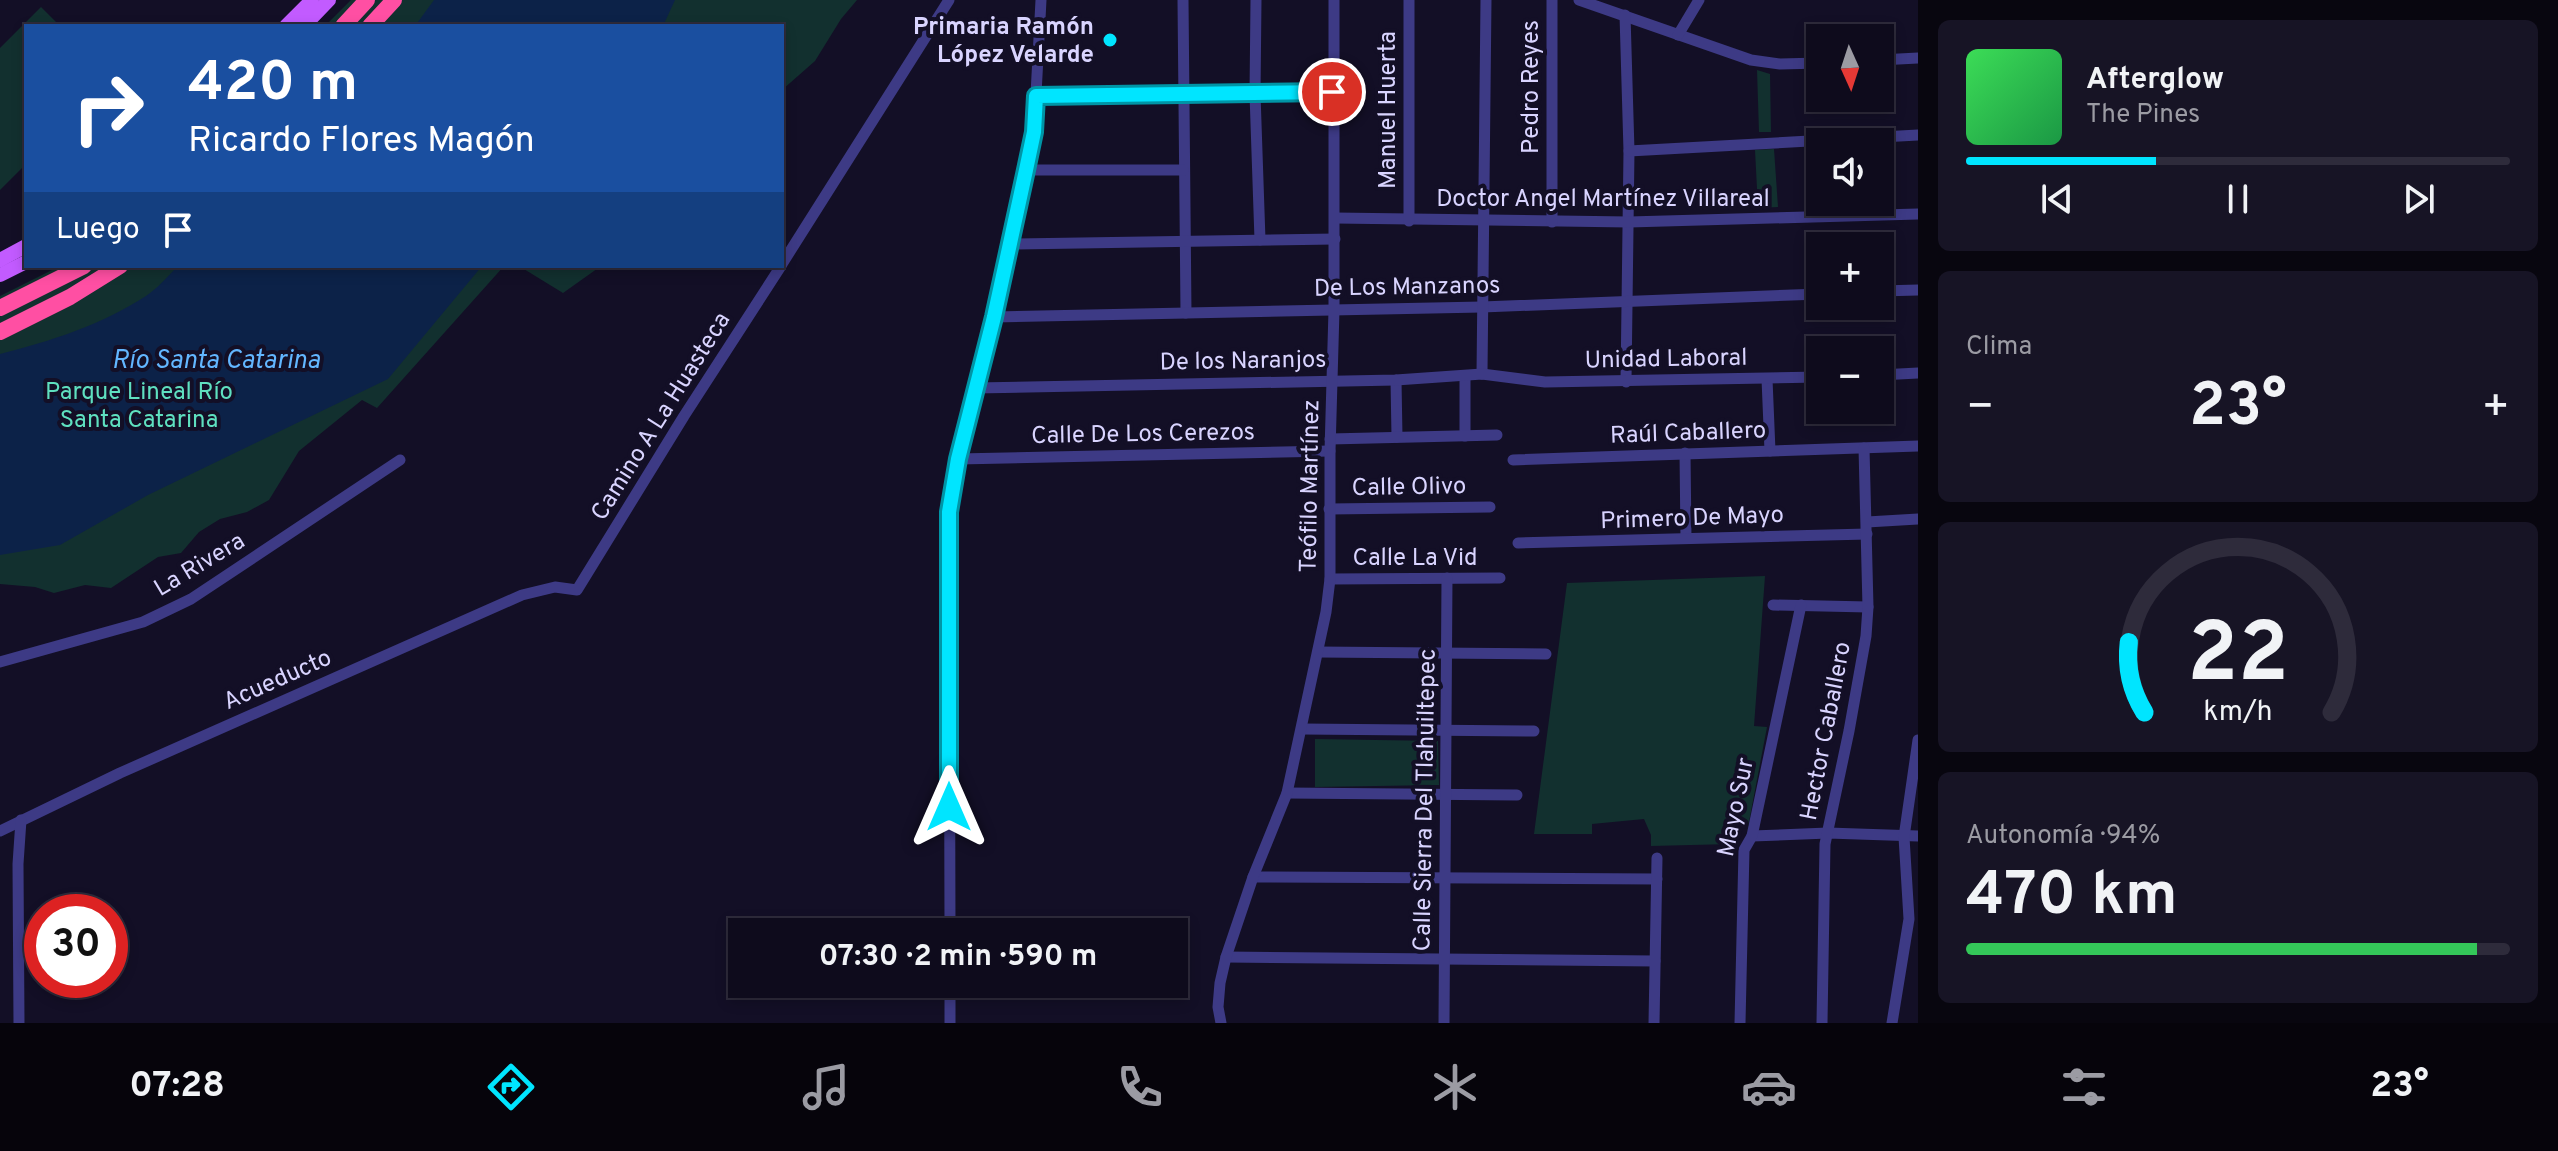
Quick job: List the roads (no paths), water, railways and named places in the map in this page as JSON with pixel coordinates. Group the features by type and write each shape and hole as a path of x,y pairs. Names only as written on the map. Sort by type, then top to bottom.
{"highway":[{"path":"345,24 367,0"},
{"path":"372,24 394,0"},
{"path":"0,308 80,268"},
{"path":"0,332 70,297 117,268"}],"main road":[{"path":"288,24 312,0"},
{"path":"306,24 329,0"},
{"path":"0,260 24,247"},
{"path":"0,275 24,263"}],"street":[{"name":"Camino A La Huasteca","path":"784,262 949,0"},
{"path":"950,918 949,512 958,459 994,317 1034,132 1041,0"},
{"path":"1183,0 1186,313"},
{"path":"1256,0 1255,94 1260,240"},
{"name":"Teófilo Martínez","path":"1221,1023 1220,983 1226,957 1253,877 1287,793 1318,652 1330,579 1335,239 1334,0"},
{"name":"Manuel Huerta","path":"1409,0 1409,221"},
{"path":"1482,374 1486,0"},
{"name":"Pedro Reyes","path":"1552,0 1552,222"},
{"path":"1579,0 1766,63 1806,63"},
{"path":"1678,35 1699,0"},
{"path":"1625,15 1629,151 1626,382"},
{"path":"1894,59 1918,58"},
{"path":"1036,96 1332,92"},
{"path":"1629,151 1918,135"},
{"path":"1026,170 1183,170"},
{"name":"Doctor Angel Martínez Villareal","path":"1335,218 1629,222 1918,214"},
{"path":"1010,244 1335,239"},
{"name":"Camino A La Huasteca","path":"577,590 780,268"},
{"path":"1894,291 1918,290"},
{"name":"De Los Manzanos","path":"994,317 1482,307 1806,295"},
{"path":"1894,374 1918,373"},
{"name":"De los Naranjos","path":"975,388 1396,380 1482,374 1512,377"},
{"path":"1465,377 1465,436"},
{"name":"Unidad Laboral","path":"1512,377 1545,382 1806,378"},
{"path":"1767,379 1770,451"},
{"path":"1396,380 1397,437"},
{"name":"Calle De Los Cerezos","path":"958,459 1330,445 1397,437 1497,435"},
{"name":"Raúl Caballero","path":"1513,460 1918,446"},
{"name":"Hector Caballero","path":"1822,1023 1825,844 1866,636 1864,448"},
{"path":"1685,453 1686,538"},
{"name":"La Rivera","path":"0,662 143,622 191,599 400,460"},
{"name":"Calle Olivo","path":"1329,509 1490,507"},
{"name":"Primero De Mayo","path":"1518,543 1867,528 1918,519"},
{"name":"Calle Sierra Del Tlahuiltepec","path":"1444,1023 1447,578"},
{"name":"Calle La Vid","path":"1330,579 1500,578"},
{"name":"Acueducto","path":"0,831 134,766 522,595 555,587 577,590"},
{"path":"1773,605 1868,607"},
{"name":"Mayo Sur","path":"1740,1023 1744,850 1752,836 1801,605"},
{"path":"1318,652 1546,654"},
{"path":"1302,729 1534,731"},
{"path":"1892,1023 1914,919 1904,837 1918,740"},
{"path":"1287,793 1517,795"},
{"path":"19,1023 18,864 21,820"},
{"path":"1752,836 1828,833 1918,836"},
{"path":"1654,1023 1657,858"},
{"path":"1253,877 1657,879"},
{"path":"1226,957 1655,961"},
{"path":"950,998 950,1023"}],"water":[{"path":"434,0 675,0 664,24 416,24"},
{"name":"Río Santa Catarina","path":"176,268 480,268 388,379 148,495 60,545 0,555 0,354 93,324 159,286"}],"place":[{"name":"Primaria Ramón López Velarde","path":"1110,40"}],"park label":[{"name":"Parque Lineal Río Santa Catarina","path":"139,405"}]}
